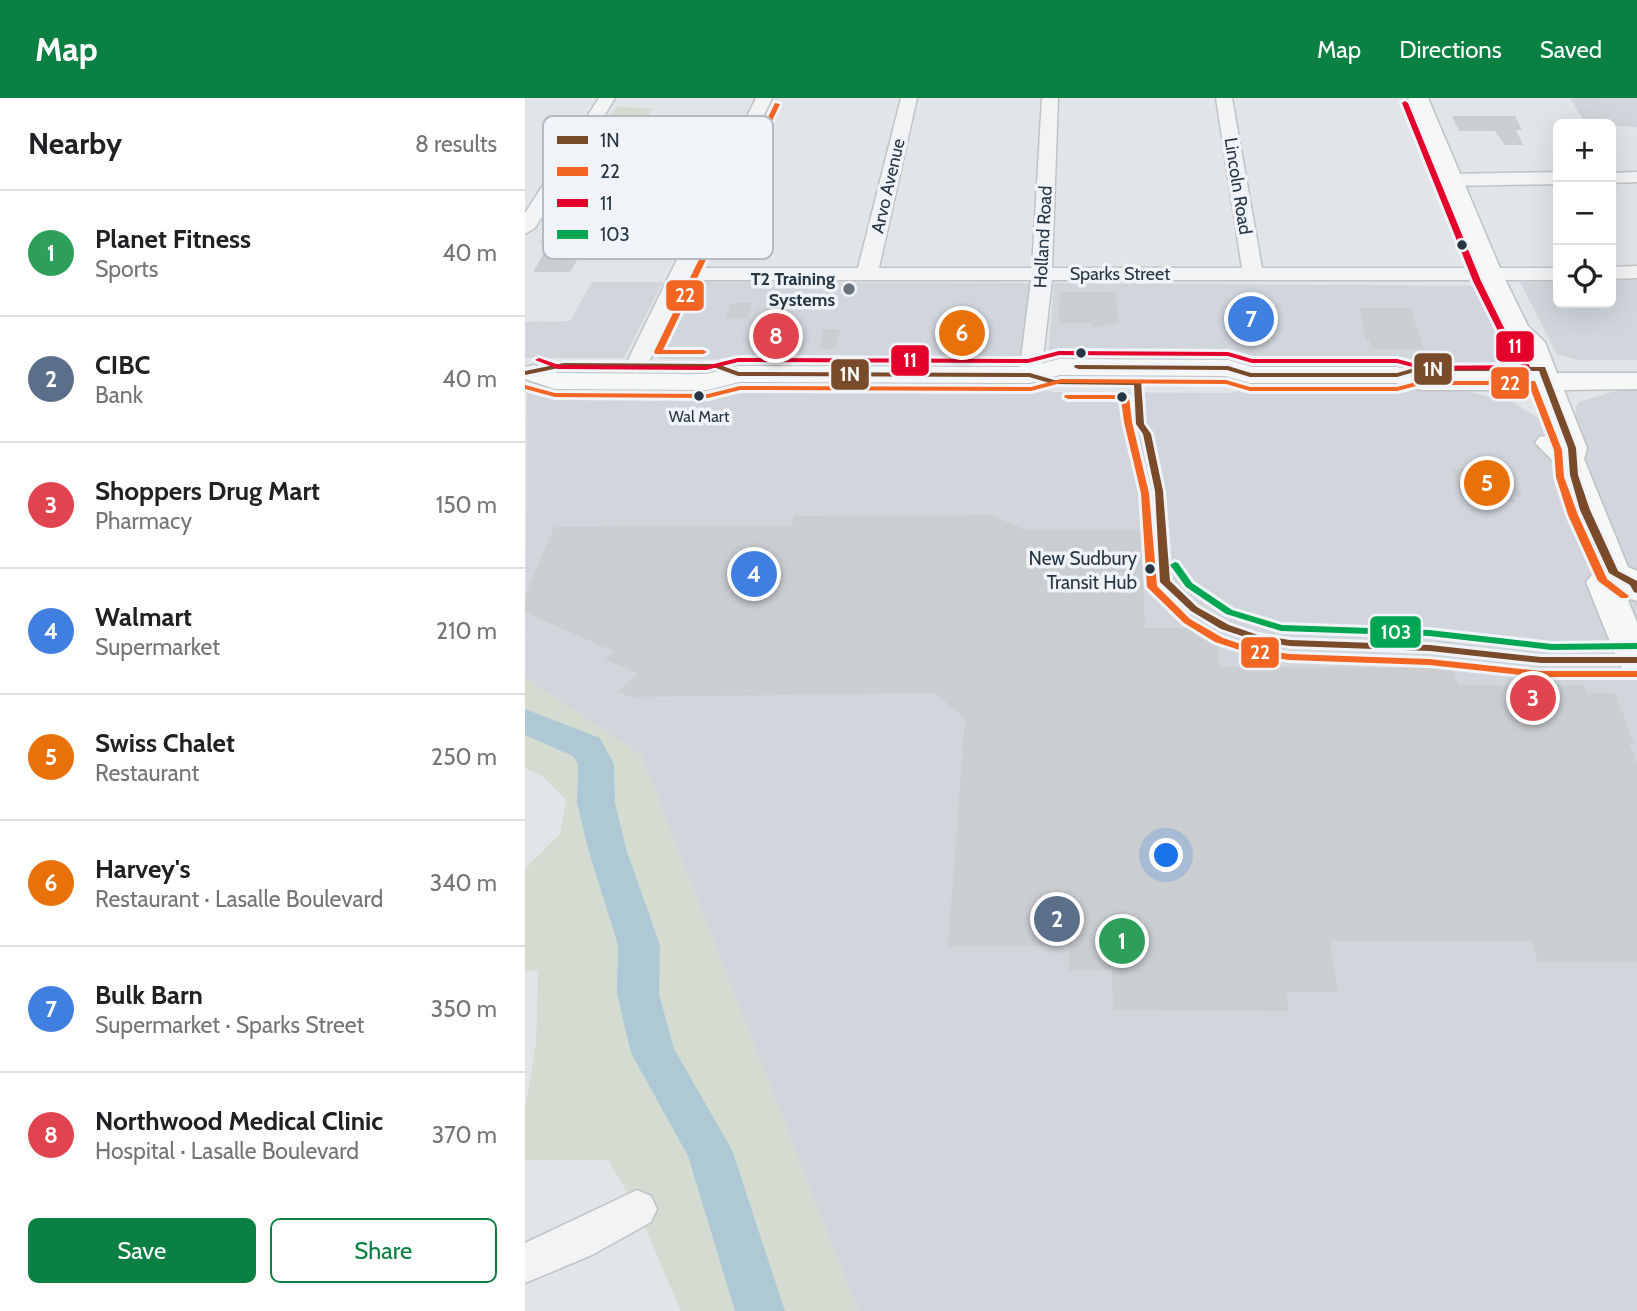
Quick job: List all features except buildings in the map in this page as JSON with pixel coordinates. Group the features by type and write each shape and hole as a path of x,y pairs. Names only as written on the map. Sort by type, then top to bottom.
{"main road":[{"path":"1418,98 1490,275 1517,330 1509,343 1533,381 1552,446 1569,450"},
{"path":"529,373 564,365 717,366 738,374"},
{"path":"1397,375 1418,369 1533,381 1630,377"},
{"path":"529,373 555,381 619,382 708,382 738,374 1030,375 1053,382 1232,384 1250,375 1397,375 1422,382 1462,382 1498,388 1533,381"},
{"path":"1630,377 1588,388 1573,397 1573,425 1569,450 1625,581 1603,582 1637,664"}],"street":[{"path":"596,116 607,98"},
{"path":"756,116 764,98"},
{"name":"Arvo Avenue","path":"867,275 909,98"},
{"name":"Holland Road","path":"1030,375 1042,274 1050,98"},
{"name":"Lincoln Road","path":"1224,98 1252,275"},
{"path":"1616,178 1637,177"},
{"path":"1451,180 1553,178"},
{"path":"525,228 543,199"},
{"path":"636,366 689,259"},
{"path":"1616,273 1637,272"},
{"name":"Sparks Street","path":"682,274 1553,274"},
{"path":"525,1263 577,1241 637,1209"}],"shaded area":[{"path":"1570,98 1637,98 1637,127 1616,126 1616,119 1583,119"},
{"path":"617,107 653,108 648,116 611,116"},
{"path":"1637,280 1637,360 1579,360 1557,354 1520,282 1553,281 1553,308 1616,308 1616,281"},
{"path":"592,282 663,282 624,358 525,358 525,322 570,321"},
{"path":"689,282 1031,283 1021,362 658,359"},
{"path":"1054,283 1487,286 1512,363 1048,357"},
{"path":"796,383 1029,383 1053,392 1233,393 1252,384 1397,384 1423,391 1463,391 1511,401 1538,418 1552,455 1575,421 1576,406 1579,402 1619,390 1637,390 1637,1311 858,1311 641,755 525,678 527,389 777,392"},
{"path":"525,678 641,755 858,1311 681,1311 636,1207 608,1160 525,1160 525,1109 536,1044 538,970 525,971 525,868 560,834 566,800 541,775 525,768"}],"waterway":[{"path":"525,721 587,747 596,764 596,803 608,852 639,945 638,994 653,1053 709,1150 760,1311"}],"transit line":[{"name":"11","path":"539,360 558,367 706,368 738,360 1028,361 1059,353 1228,354 1252,361 1397,361 1424,368 1526,367 1519,350 1505,337 1477,281 1405,103"},
{"name":"22","path":"771,116 777,104"},
{"name":"22","path":"703,259 658,352 703,352"},
{"name":"1N","path":"525,373 564,365 717,366 738,374 1030,375 1053,382 1138,383 1140,424 1147,434 1159,491 1165,582 1194,609 1225,627 1257,638 1290,643 1430,648 1541,660 1637,660"},
{"name":"1N","path":"1078,367 1228,368 1250,375 1397,375 1418,369 1542,369 1572,448 1574,475 1585,510 1614,573 1634,583 1637,590"},
{"name":"22","path":"525,387 555,395 708,396 740,388 1031,389 1061,381 1226,382 1250,389 1397,389 1420,383 1532,383 1558,450 1560,477 1573,515 1603,581 1624,596"},
{"name":"22","path":"1068,397 1125,397 1128,422 1145,493 1152,587 1187,621 1219,640 1255,652 1289,657 1429,662 1540,674 1637,674"},
{"name":"103","path":"1175,565 1189,585 1229,612 1281,628 1429,633 1552,647 1637,646"}],"place":[{"name":"T2 Training Systems","path":"849,289"},
{"name":"Bulk Barn","path":"1251,319"},
{"name":"Harvey's","path":"962,333"},
{"name":"Northwood Medical Clinic","path":"776,336"},
{"name":"Wal Mart","path":"699,396"},
{"name":"Swiss Chalet","path":"1487,483"},
{"name":"New Sudbury Transit Hub","path":"1150,569"},
{"name":"Walmart","path":"754,574"},
{"name":"Shoppers Drug Mart","path":"1533,698"},
{"name":"CIBC","path":"1057,919"},
{"name":"Planet Fitness","path":"1122,941"}]}
